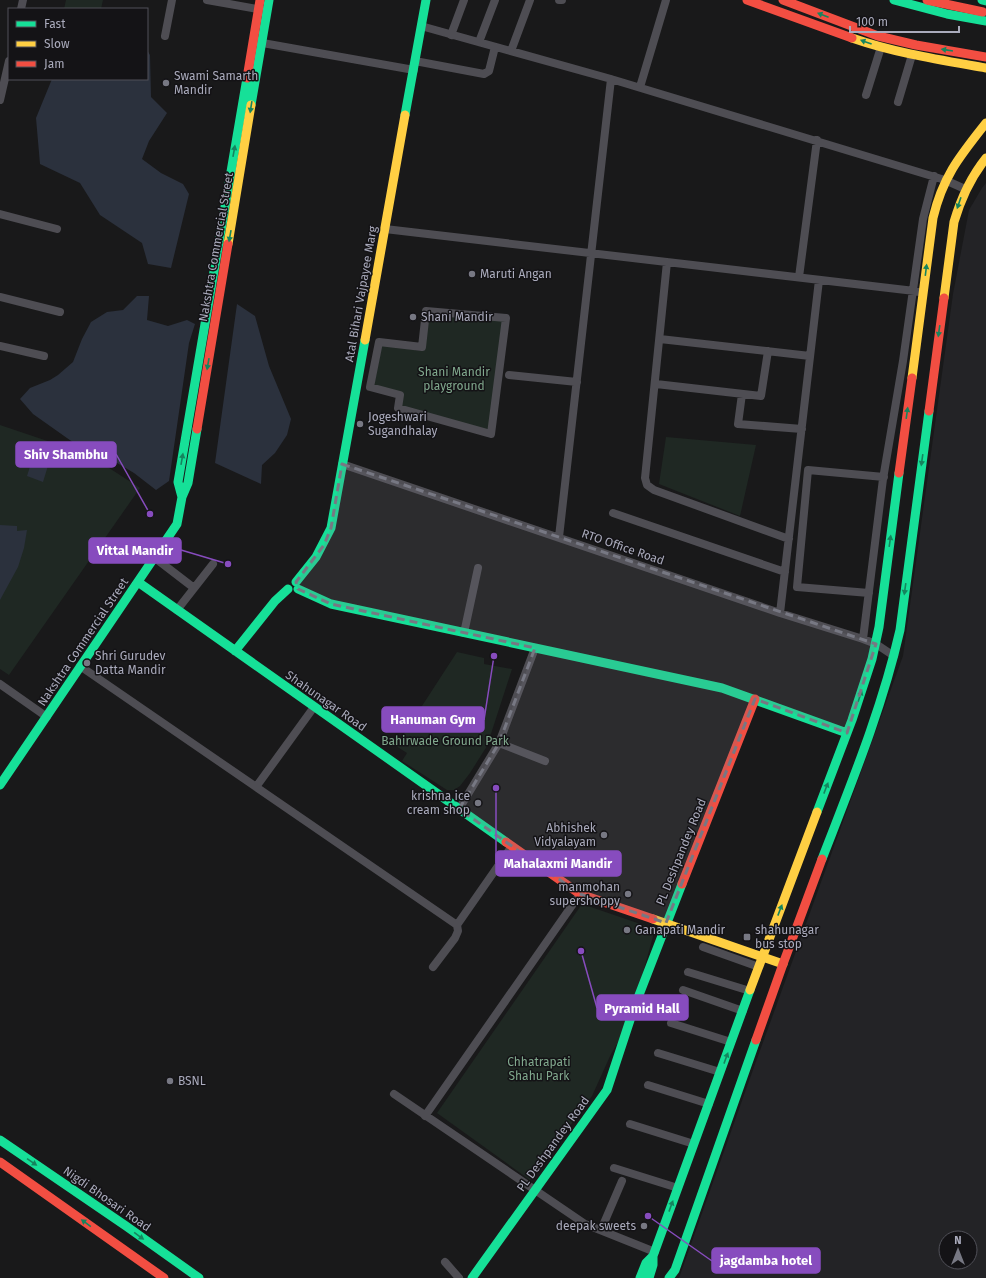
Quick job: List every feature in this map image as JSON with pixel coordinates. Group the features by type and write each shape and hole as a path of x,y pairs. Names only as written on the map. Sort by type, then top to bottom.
{"street":[{"path":"165,36 172,0"},
{"path":"207,0 259,5 268,11"},
{"name":"Nakshtra Commercial Street","path":"0,785 177,524 182,497 188,484 270,0"},
{"name":"Atal Bihari Vajpayee Marg","path":"297,586 315,561 331,528 426,0"},
{"path":"449,34 458,0"},
{"path":"449,34 464,0"},
{"path":"480,42 495,0"},
{"path":"511,51 530,0"},
{"path":"640,87 666,0"},
{"path":"747,0 881,47 912,55 986,68"},
{"path":"783,0 884,38 986,57"},
{"path":"894,0 947,14 986,21"},
{"path":"927,0 986,13"},
{"path":"982,0 986,1"},
{"name":"Nakshtra Commercial Street","path":"182,497 178,482 259,5"},
{"path":"421,26 640,87 817,140 934,176 965,189"},
{"path":"253,41 484,74 489,71 495,47"},
{"path":"866,95 881,47"},
{"path":"898,102 912,55"},
{"path":"0,100 5,65"},
{"path":"559,537 612,79"},
{"path":"649,1278 654,1258 678,1188 762,957 847,733 876,644 933,218 938,199 954,164 986,124"},
{"path":"799,277 817,140"},
{"path":"669,1278 674,1274 782,964 867,740 894,656 900,630 954,222 958,205 971,177 986,158"},
{"path":"864,639 884,477 899,391 923,220 934,176"},
{"path":"0,214 57,229"},
{"path":"385,229 923,292"},
{"path":"667,262 656,384 645,478 647,485 654,490 789,539"},
{"path":"780,613 819,280"},
{"path":"0,297 60,312"},
{"path":"426,311 506,318 491,434 398,408 400,395 370,387 379,342 422,347 426,311"},
{"path":"660,339 810,356"},
{"path":"0,346 44,356"},
{"path":"656,384 761,396 768,351"},
{"path":"509,375 577,382"},
{"path":"742,394 738,424 802,429"},
{"name":"RTO Office Road","path":"342,464 780,613 864,639 876,644 894,656"},
{"path":"869,593 797,587 808,470 884,477"},
{"path":"613,513 785,572"},
{"path":"155,558 194,588"},
{"path":"177,610 213,564"},
{"path":"464,633 478,568"},
{"name":"Shahunagar Road","path":"138,582 580,894 782,964"},
{"path":"235,651 275,601 288,589 290,592 294,592 297,586 331,604 722,688 847,733"},
{"path":"458,809 499,743 535,648"},
{"path":"80,666 457,925"},
{"path":"0,684 47,717"},
{"name":"PL Deshpandey Road","path":"472,1278 607,1090 630,1019 666,923 755,700"},
{"path":"256,787 314,707"},
{"path":"499,743 545,761"},
{"path":"432,967 455,938 458,931 457,925 512,846"},
{"path":"425,1116 580,894"},
{"path":"703,947 759,967"},
{"path":"688,972 750,991"},
{"path":"683,990 743,1011"},
{"path":"672,1022 731,1042"},
{"path":"658,1053 720,1072"},
{"path":"648,1085 709,1104"},
{"path":"394,1094 585,1224 601,1230 654,1258"},
{"path":"630,1124 694,1144"},
{"name":"Nigdi Bhosari Road","path":"0,1140 199,1278"},
{"path":"0,1162 164,1278"},
{"path":"614,1168 678,1188"},
{"path":"601,1230 622,1181"},
{"path":"640,1278 646,1264 654,1258"},
{"path":"445,1262 459,1278"}],"highlighted area":[{"path":"342,464 876,644 847,733 755,699 666,923 580,894 459,809 499,743 535,648 331,604 298,589 296,582 324,545 331,528"}],"shaded area":[{"path":"986,183 986,1278 679,1278 903,656 953,294 969,210"}],"green space":[{"path":"66,0 103,0 101,8 64,8"},
{"name":"Shani Mandir playground","path":"426,311 506,318 491,434 398,408 400,395 373,391 382,345 421,351"},
{"path":"0,425 89,455 140,488 9,675 0,669"},
{"path":"666,437 756,445 740,516 659,484"},
{"name":"Bahirwade Ground Park","path":"457,652 484,658 484,664 512,669 487,746 460,786 454,790 447,790 402,761 407,753 396,746"},
{"name":"Chhatrapati Shahu Park","path":"582,904 655,929 629,1024 611,1054 592,1096 530,1180 437,1113"}],"water":[{"path":"148,52 150,55 151,97 167,113 149,141 142,159 161,173 183,184 189,194 171,268 148,264 142,243 100,215 80,183 40,164 36,118 52,80 148,80"},
{"path":"137,296 149,296 147,320 168,326 187,320 195,324 189,343 169,481 156,490 134,473 102,454 74,443 33,414 20,399 30,388 50,380 73,362 82,339 91,322 107,312 123,310"},
{"path":"237,304 255,316 269,366 291,419 287,435 275,453 262,465 261,484 215,463"},
{"path":"35,451 51,456 43,482 27,476"},
{"path":"0,525 17,526 17,531 27,530 24,548 18,567 0,600"}],"traffic: fast":[{"path":"251,105 269,0"},
{"path":"405,115 426,0"},
{"path":"894,0 947,14 986,21"},
{"path":"982,0 986,1"},
{"path":"182,497 178,482 247,78"},
{"path":"296,582 316,557 331,528 365,340"},
{"path":"822,859 875,717 893,659 900,630 929,411"},
{"path":"0,785 177,524 182,497 188,483 197,429"},
{"path":"817,812 852,720 872,659 879,627 899,473"},
{"path":"138,582 506,842"},
{"path":"235,651 275,601 288,589"},
{"path":"298,589 331,604 722,688 847,733"},
{"path":"472,1278 607,1090 634,1008 682,884"},
{"path":"649,1278 653,1265 653,1256 750,990"},
{"path":"669,1278 675,1270 756,1040"},
{"path":"0,1140 199,1278"},
{"path":"640,1278 646,1263 653,1256"}],"traffic: slow":[{"path":"852,38 901,52 986,68"},
{"path":"228,244 251,105"},
{"path":"365,340 405,115"},
{"path":"912,378 933,218 937,203 947,178 960,156 986,123"},
{"path":"944,298 954,222 967,188 975,173 986,158"},
{"path":"750,990 817,812"},
{"path":"653,919 783,964"}],"traffic: jam":[{"path":"247,78 260,0"},
{"path":"747,0 852,38"},
{"path":"783,0 878,36 916,45 986,57"},
{"path":"927,0 983,12"},
{"path":"197,429 228,244"},
{"path":"929,411 944,298"},
{"path":"899,473 912,378"},
{"path":"682,884 755,699"},
{"path":"506,842 580,894 653,919"},
{"path":"756,1040 822,859"},
{"path":"0,1162 164,1278"}],"place":[{"name":"Swami Samarth Mandir","path":"166,83"},
{"name":"Maruti Angan","path":"472,274"},
{"name":"Shani Mandir","path":"413,317"},
{"name":"Jogeshwari Sugandhalay","path":"360,424"},
{"name":"Shiv Shambhu","path":"150,514"},
{"name":"Vittal Mandir","path":"228,564"},
{"name":"Hanuman Gym","path":"494,656"},
{"name":"Shri Gurudev Datta Mandir","path":"87,663"},
{"name":"Mahalaxmi Mandir","path":"496,788"},
{"name":"krishna ice cream shop","path":"478,803"},
{"name":"Abhishek Vidyalayam","path":"604,835"},
{"name":"manmohan supershoppy","path":"628,894"},
{"name":"Ganapati Mandir","path":"627,930"},
{"name":"shahunagar bus stop","path":"747,937"},
{"name":"Pyramid Hall","path":"581,951"},
{"name":"BSNL","path":"170,1081"},
{"name":"jagdamba hotel","path":"648,1216"},
{"name":"deepak sweets","path":"644,1226"}]}
